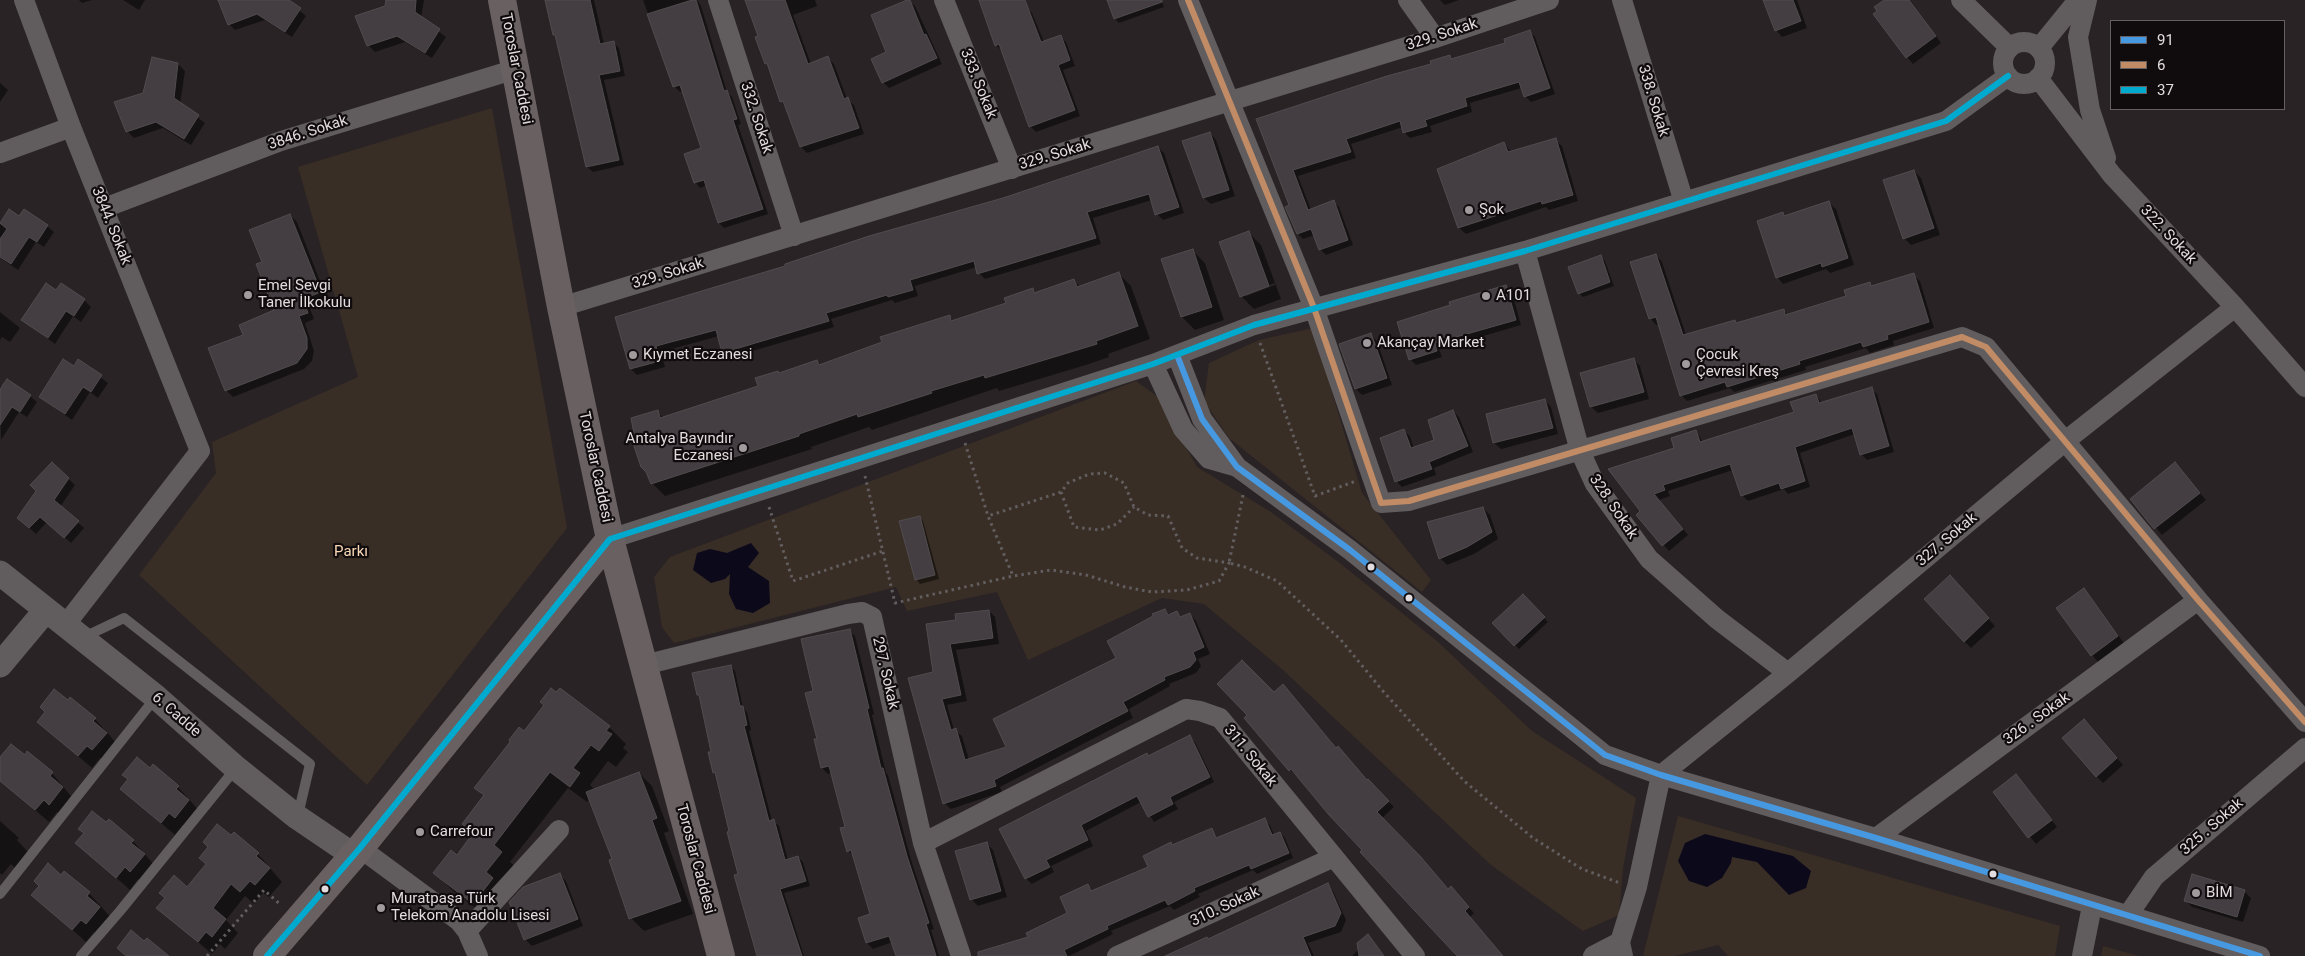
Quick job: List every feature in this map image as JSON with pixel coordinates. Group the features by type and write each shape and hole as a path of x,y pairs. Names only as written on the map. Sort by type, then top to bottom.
{"main road":[{"name":"Toroslar Caddesi","path":"502,0 561,307 610,539 721,956"},
{"path":"267,956 356,851 610,539"}],"street":[{"name":"3844. Sokak","path":"24,0 71,127 200,451 65,624"},
{"name":"332. Sokak","path":"718,0 794,236"},
{"name":"333. Sokak","path":"944,0 1012,169"},
{"path":"1188,0 1314,308 1370,477 1381,503 1409,502 1962,337 1986,347 2198,600 2305,722"},
{"path":"1408,0 1435,38"},
{"name":"329. Sokak","path":"561,307 1435,38 1549,0"},
{"name":"338. Sokak","path":"1622,0 1684,202"},
{"path":"1961,0 2009,47"},
{"path":"2039,48 2078,0"},
{"path":"2087,0 2078,37 2090,110 2112,175"},
{"path":"2021,42 2034,44 2039,48 2044,66 2038,78 2019,83 2008,76 2003,65 2003,58 2009,47 2021,42"},
{"name":"3846. Sokak","path":"104,208 281,141 516,70"},
{"path":"610,539 1153,364 1254,324 1525,251 1946,121 2008,76"},
{"name":"322. Sokak","path":"2038,78 2112,175 2235,307 2305,387"},
{"path":"0,153 71,127"},
{"name":"328. Sokak","path":"1525,251 1580,451 1595,484 1649,559 1717,619 1788,672"},
{"name":"327. Sokak","path":"1661,775 2064,442 2235,307"},
{"path":"1177,355 1202,419 1237,467 1350,550 1605,755 1661,775 1876,838 2092,906 2128,915 2260,956"},
{"path":"1153,364 1184,429 1209,459 1237,467"},
{"name":"6. Cadde","path":"0,573 156,697 236,768 297,817 356,851"},
{"name":"326 . Sokak","path":"1876,838 2198,600"},
{"name":"297. Sokak","path":"644,665 848,614 862,612 872,617 923,843 962,956"},
{"path":"0,665 65,624"},
{"name":"311. Sokak","path":"923,843 1186,709 1220,718 1332,858 1415,956"},
{"name":"325 . Sokak","path":"2128,915 2154,877 2305,748"},
{"path":"1593,956 1621,949 1637,887 1661,775"},
{"path":"467,931 560,830"},
{"path":"356,851 459,921 467,931 478,956"},
{"name":"310. Sokak","path":"1117,956 1332,858"},
{"path":"2082,956 2092,906"}],"lane":[{"path":"65,624 124,618 310,764 297,817"},
{"path":"0,894 156,697"},
{"path":"81,956 236,768"}],"path":[{"path":"1259,340 1315,496 1358,480"},
{"path":"960,426 988,516 1013,576"},
{"path":"860,458 896,603 1013,576 1051,570 1086,575 1125,587 1152,592 1187,590 1219,581 1228,564 1243,495"},
{"path":"988,516 1062,492 1068,483 1088,474 1105,473 1124,483 1134,507 1148,515 1168,516 1182,548 1197,558 1245,567 1277,581 1341,640 1382,690 1464,781 1534,838 1582,869 1622,883"},
{"path":"763,490 793,581 883,551"},
{"path":"1062,492 1074,527 1100,530 1117,524 1134,507"},
{"path":"207,956 264,890 298,920"}],"green space":[{"name":"Parkı","path":"492,108 567,528 367,785 139,575 216,473 212,442 358,377 298,167"},
{"path":"1313,328 1362,493 1431,580 1422,592 1229,438 1204,401 1209,363 1259,340"},
{"path":"1136,381 1158,397 1197,467 1271,512 1341,564 1438,642 1532,731 1636,798 1623,868 1619,915 1583,931 1491,865 1283,670 1204,604 1162,598 1028,660 997,592 907,611 896,587 674,643 662,627 654,577 670,557"},
{"path":"1678,816 2060,926 2055,956 1728,956 1718,945 1675,956 1643,956"},
{"path":"2103,946 2139,956 2101,956"}],"water":[{"path":"751,543 759,553 748,567 769,581 770,603 753,613 736,609 729,594 730,574 725,579 711,583 693,570 697,553 710,549 727,553"},
{"path":"1705,834 1793,856 1811,871 1806,888 1789,895 1757,862 1732,857 1731,863 1722,878 1707,887 1689,881 1678,861 1685,843"}],"building":[{"path":"218,0 289,0 301,8 285,32 257,14 228,25"},
{"path":"386,0 416,0 415,12 440,29 425,53 397,36 367,46 355,16 385,6"},
{"path":"545,0 590,0 600,44 614,41 620,71 599,75 619,160 586,167"},
{"path":"696,0 724,91 727,90 737,119 733,120 763,209 718,223 704,180 694,183 684,154 701,148 680,85 673,87 647,14"},
{"path":"745,0 785,0 808,64 828,56 844,99 848,97 859,128 800,147 783,101 780,102 767,63 765,64 755,37 758,36"},
{"path":"910,0 924,35 926,34 937,58 882,83 871,59 886,52 871,15"},
{"path":"979,0 1025,0 1041,42 1061,35 1070,60 1058,65 1075,110 1029,127 999,44 995,46"},
{"path":"1107,0 1162,0 1162,2 1114,19"},
{"path":"1763,0 1793,0 1801,21 1775,31"},
{"path":"1884,0 1909,0 1936,36 1906,58 1873,14 1877,11 1874,7"},
{"path":"1530,30 1550,88 1524,97 1519,82 1465,98 1467,106 1425,120 1427,126 1403,133 1400,121 1346,139 1351,152 1293,170 1308,210 1334,200 1348,240 1319,250 1311,229 1297,234 1285,207 1289,205 1256,119 1387,76 1431,64 1430,61 1450,55 1451,59 1505,43 1504,39"},
{"path":"152,57 178,63 174,98 199,115 184,139 156,122 126,132 114,102 143,93"},
{"path":"1210,132 1229,190 1203,198 1182,141"},
{"path":"1556,138 1573,195 1542,204 1541,201 1458,228 1437,169 1504,142 1508,152"},
{"path":"1158,146 1179,207 1155,215 1149,194 1087,212 1096,238 977,274 974,261 910,280 913,290 888,297 887,295 826,313 829,321 722,353 716,330 656,346 660,361 630,369 615,317 785,266 785,264 869,236 1003,198"},
{"path":"1914,170 1934,228 1903,239 1883,180"},
{"path":"1829,201 1848,258 1822,267 1821,263 1776,278 1757,221 1783,212 1784,216"},
{"path":"9,209 19,216 24,209 48,225 37,242 29,237 11,264 0,257 0,239 7,229 0,223"},
{"path":"290,214 321,292 303,299 308,313 299,316 307,338 307,349 297,363 225,391 208,348 243,335 239,325 274,310 256,264 262,262 249,230"},
{"path":"1249,231 1269,286 1240,297 1219,242"},
{"path":"1193,249 1212,307 1181,317 1161,259"},
{"path":"1656,254 1683,335 1735,320 1736,323 1784,309 1785,315 1846,296 1844,290 1870,282 1871,286 1914,273 1929,322 1887,335 1888,339 1863,347 1861,342 1799,361 1800,364 1727,387 1725,382 1680,396 1656,317 1649,319 1630,262"},
{"path":"1601,255 1610,282 1578,294 1568,267"},
{"path":"1119,272 1138,326 1096,341 1097,344 985,378 984,375 931,391 932,393 858,417 857,414 799,434 799,436 651,484 646,472 641,467 632,440 634,434 631,418 658,410 660,418 758,386 755,378 778,371 779,373 817,360 819,365 882,342 880,337 950,315 951,321 1006,303 1004,298 1033,288 1034,293 1074,279 1077,287"},
{"path":"46,283 56,290 61,283 85,299 74,316 66,311 48,338 21,320"},
{"path":"1506,285 1516,320 1435,343 1437,351 1409,360 1397,322 1450,305 1449,302"},
{"path":"1371,333 1387,378 1355,389 1339,344"},
{"path":"1634,358 1644,392 1590,407 1580,373"},
{"path":"63,359 74,366 78,359 102,375 91,392 83,387 65,414 39,397"},
{"path":"7,379 31,395 20,412 12,407 0,425 0,389"},
{"path":"1872,387 1889,446 1860,455 1852,428 1795,447 1805,481 1781,489 1779,483 1741,496 1730,464 1663,485 1665,490 1654,494 1683,529 1662,546 1636,515 1640,511 1608,469 1674,448 1671,438 1696,430 1700,442 1794,412 1790,402 1816,394 1819,403"},
{"path":"1545,399 1553,428 1493,443 1486,414"},
{"path":"1453,410 1468,446 1429,462 1432,469 1395,482 1380,438 1404,429 1411,448 1434,440 1428,420"},
{"path":"52,462 69,478 54,500 79,521 64,538 40,517 29,528 17,518 36,491 30,485"},
{"path":"2175,462 2200,493 2154,529 2130,499"},
{"path":"1483,507 1492,532 1467,547 1439,559 1427,522"},
{"path":"920,516 935,575 915,580 899,521"},
{"path":"1950,575 1989,618 1964,642 1924,599"},
{"path":"2084,588 2118,636 2091,656 2056,608"},
{"path":"1523,594 1545,617 1514,646 1492,623"},
{"path":"1165,609 1168,615 1177,611 1180,617 1190,613 1204,647 1193,652 1196,660 1190,667 1164,677 1165,680 1123,702 1128,711 994,780 996,786 943,804 908,678 933,672 926,624 956,620 955,614 989,610 993,638 950,644 961,695 942,699 951,730 956,728 965,760 1006,747 993,719 1116,658 1107,641 1153,616 1152,614"},
{"path":"850,629 881,768 883,768 907,856 929,923 926,924 936,956 896,956 889,936 866,943 858,918 870,914 851,850 847,852 840,828 845,827 829,766 821,768 814,739 817,739 805,693 813,691 801,639"},
{"path":"1242,660 1274,692 1283,684 1336,748 1338,746 1367,780 1389,801 1377,812 1420,856 1448,889 1451,886 1469,907 1465,911 1503,956 1457,956 1360,852 1362,850 1329,815 1291,769 1289,771 1244,718 1247,715 1217,684"},
{"path":"731,665 740,706 743,706 747,725 744,726 769,821 774,819 785,860 798,856 806,881 780,889 802,956 757,956 734,875 738,874 715,772 713,773 708,752 711,752 699,695 697,695 692,673"},
{"path":"551,688 556,692 560,688 610,726 606,731 612,734 599,751 591,745 573,768 580,773 570,787 550,772 494,845 502,852 486,872 493,878 473,904 433,873 451,850 457,855 473,833 462,824 484,795 474,788 510,742 509,740 519,727 524,731 544,705 540,702"},
{"path":"54,689 68,700 70,697 96,718 93,721 107,733 92,750 87,746 78,756 37,722 45,712 40,707"},
{"path":"2084,719 2117,758 2096,777 2062,738"},
{"path":"1190,735 1210,777 1170,797 1173,804 1148,817 1137,796 1081,825 1088,840 1046,860 1050,867 1025,879 999,829 1147,753 1148,756"},
{"path":"11,744 25,755 27,751 53,772 50,776 63,787 49,805 44,800 35,810 0,781 0,757"},
{"path":"137,757 150,768 153,764 179,786 176,789 189,800 175,818 169,813 161,823 120,789 128,779 122,775"},
{"path":"639,772 657,818 652,820 681,901 629,919 609,860 612,859 586,792"},
{"path":"2016,774 2052,820 2028,838 1993,792"},
{"path":"92,811 106,822 109,819 134,840 131,843 145,854 130,872 125,867 116,878 75,843 84,833 78,829"},
{"path":"1265,818 1272,835 1280,832 1289,853 1251,869 1249,865 1194,888 1195,891 1168,905 1165,900 1107,926 1108,929 1064,950 1067,956 978,956 978,952 1028,937 1026,933 1067,913 1060,897 1088,884 1091,891 1148,867 1143,856 1171,842 1172,845 1212,828 1216,838"},
{"path":"217,824 231,835 234,832 259,853 256,856 270,868 255,885 250,881 240,892 231,884 213,908 226,919 212,937 206,932 198,942 156,908 165,898 159,893 174,875 187,887 206,864 199,858 208,847 203,842"},
{"path":"987,842 1001,891 970,900 955,851"},
{"path":"48,863 61,875 64,871 90,892 87,896 100,907 86,924 81,920 72,930 31,895 39,886 34,881"},
{"path":"560,873 578,919 524,940 509,902 523,887"},
{"path":"2192,874 2245,890 2237,917 2184,901"},
{"path":"1328,883 1341,913 1335,926 1303,937 1311,956 1165,956 1207,937 1208,939"},
{"path":"131,930 144,941 147,938 169,956 126,956 117,948"},
{"path":"1368,934 1384,956 1359,956 1357,943"}],"transit line":[{"name":"6","path":"1188,0 1314,308 1381,503 1409,501 1962,337 1986,347 2198,600 2305,722"},
{"name":"37","path":"267,956 360,848 610,539 1153,364 1254,325 1525,251 1946,121 2008,76"},
{"name":"91","path":"1177,355 1202,419 1237,467 1350,550 1605,755 1661,775 1876,838 2260,956"}],"place":[{"name":"Şok","path":"1469,210"},
{"name":"Emel Sevgi Taner İlkokulu","path":"248,295"},
{"name":"A101","path":"1486,296"},
{"name":"Akançay Market","path":"1367,343"},
{"name":"Kıymet Eczanesi","path":"633,355"},
{"name":"Çocuk Çevresi Kreş","path":"1686,364"},
{"name":"Antalya Bayındır Eczanesi","path":"743,448"},
{"name":"Carrefour","path":"420,832"},
{"name":"BİM","path":"2196,893"},
{"name":"Muratpaşa Türk Telekom Anadolu Lisesi","path":"381,908"}]}
